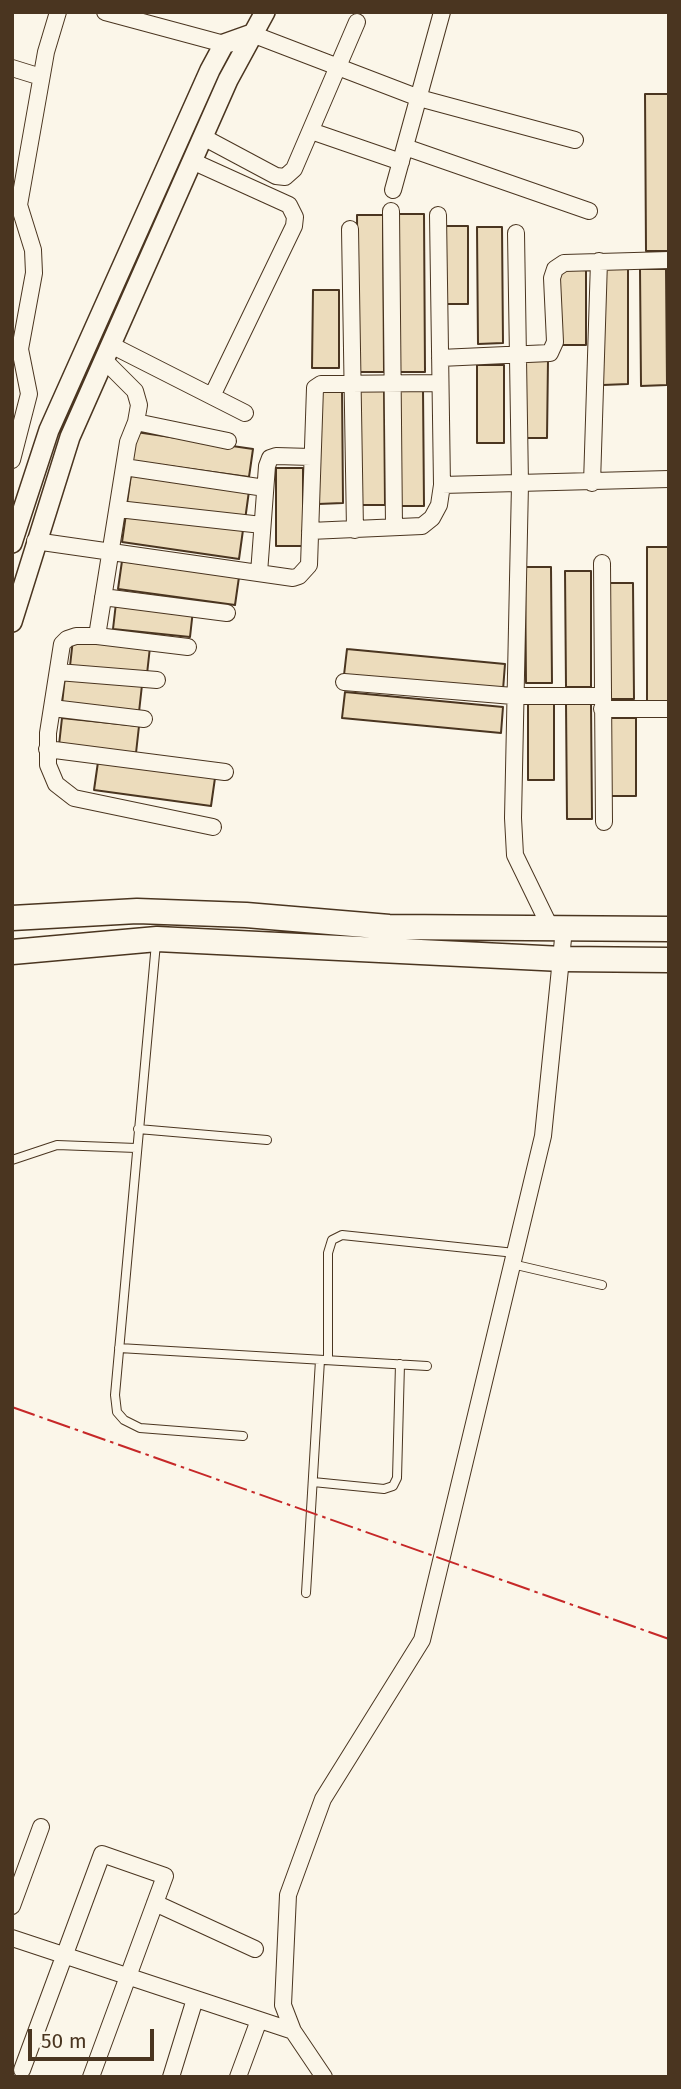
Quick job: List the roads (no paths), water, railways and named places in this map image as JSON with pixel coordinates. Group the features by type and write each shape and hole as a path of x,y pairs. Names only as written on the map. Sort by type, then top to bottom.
{"main road":[{"path":"12,918 137,911 246,915 389,927 669,929"},
{"path":"12,952 157,939 562,960 669,960"}],"street":[{"path":"105,12 224,44"},
{"path":"393,190 442,12"},
{"path":"14,449 29,394 20,349 34,273 33,250 15,204 55,13"},
{"path":"13,537 49,429 210,70 224,44 258,20"},
{"path":"258,20 339,68 419,98 575,140"},
{"path":"12,622 35,541 70,437 192,161 258,20"},
{"path":"203,137 276,176 285,177 294,169 357,22"},
{"path":"12,68 41,77"},
{"path":"311,131 403,154 589,211"},
{"path":"12,136 29,141"},
{"path":"192,161 289,205 295,217 294,226 212,396"},
{"path":"391,211 394,527"},
{"path":"310,531 422,526 432,518 439,505 442,485 438,215"},
{"path":"350,229 355,530"},
{"path":"316,2073 293,2031 284,2005 288,1895 323,1799 422,1640 543,1136 562,960 558,929 515,855 513,696 520,484 516,233"},
{"path":"440,358 550,353 553,350 552,278 555,269 564,262 669,260"},
{"path":"592,483 599,261"},
{"path":"107,352 245,412"},
{"path":"96,636 128,442 139,405 135,391 107,352"},
{"path":"35,541 293,578 304,572 309,565 314,388 321,384 440,383"},
{"path":"136,422 228,441"},
{"path":"259,573 265,488 271,458 311,457"},
{"path":"124,467 265,488"},
{"path":"442,485 669,479"},
{"path":"118,509 262,525"},
{"path":"602,563 604,822"},
{"path":"103,597 227,613"},
{"path":"188,647 96,636 67,639 62,644 51,708 48,765 56,784 74,799 212,827"},
{"path":"58,672 157,680"},
{"path":"344,682 669,709"},
{"path":"51,708 144,719"},
{"path":"47,749 225,772"},
{"path":"12,1906 41,1826"},
{"path":"38,2077 17,2068 65,1956 102,1854 164,1877 91,2077"},
{"path":"155,1903 255,1949"},
{"path":"12,1938 293,2031"},
{"path":"171,2077 195,1999"},
{"path":"238,2077 259,2020"}],"lane":[{"path":"157,939 115,1395 117,1412 124,1420 140,1428 243,1436"},
{"path":"138,1129 267,1140"},
{"path":"12,1160 57,1144 136,1148"},
{"path":"306,1593 324,1360 328,1253 332,1240 342,1235 513,1259 602,1285"},
{"path":"119,1348 427,1366"},
{"path":"313,1482 384,1489 393,1486 397,1478 400,1364"}]}
